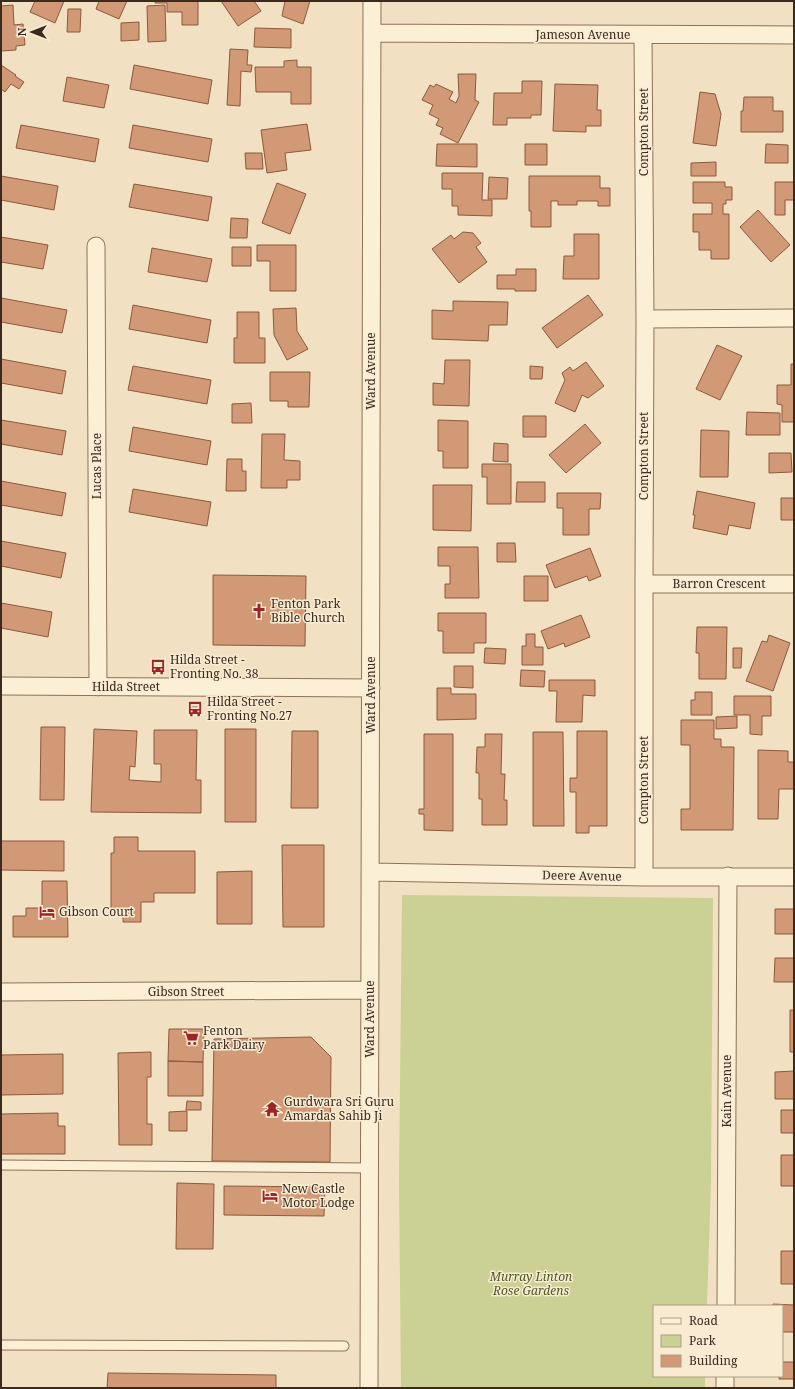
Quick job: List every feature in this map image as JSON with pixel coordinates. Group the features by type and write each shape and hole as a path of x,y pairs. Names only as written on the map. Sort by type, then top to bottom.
{"street":[{"name":"Ward Avenue","path":"369,1388 372,1"},
{"name":"Jameson Avenue","path":"372,33 794,36"},
{"name":"Compton Street","path":"643,35 645,319 644,877"},
{"name":"Lucas Place","path":"96,246 98,687"},
{"path":"645,319 794,318"},
{"name":"Barron Crescent","path":"644,584 794,584"},
{"name":"Hilda Street","path":"1,686 371,688"},
{"name":"Deere Avenue","path":"371,872 644,877 794,877"},
{"name":"Kain Avenue","path":"726,1305 728,876"},
{"name":"Gibson Street","path":"1,992 370,990"},
{"path":"725,1377 725,1388"}],"lane":[{"path":"1,1165 370,1168"},
{"path":"1,1345 344,1346"}],"green space":[{"name":"Murray Linton Rose Gardens","path":"402,895 713,898 711,1182 707,1305 653,1305 653,1377 705,1377 705,1388 401,1388 399,1179"}],"building":[{"path":"35,1 64,1 55,23 30,12"},
{"path":"99,1 127,1 119,19 96,9"},
{"path":"155,1 198,1 198,25 182,25 182,12 167,12 167,3 155,3"},
{"path":"221,1 254,1 261,11 238,26"},
{"path":"285,1 310,1 303,24 282,16"},
{"path":"13,5 14,25 23,24 25,45 16,46 16,50 1,51 1,6"},
{"path":"165,5 166,41 148,42 147,6"},
{"path":"68,9 81,9 80,32 67,32"},
{"path":"139,22 139,40 121,41 121,23"},
{"path":"255,28 291,29 291,48 254,47"},
{"path":"230,49 248,50 247,65 252,65 251,72 241,71 240,106 227,105"},
{"path":"297,60 297,67 311,67 311,104 291,104 291,92 256,92 255,67 284,67 284,61"},
{"path":"1,65 24,82 19,89 11,84 5,92 1,89"},
{"path":"134,65 212,80 208,104 130,89"},
{"path":"458,74 476,74 475,100 479,102 458,143 440,134 443,128 436,125 439,119 429,114 433,105 422,100 430,85 434,87 436,84 453,92 449,99 456,103 459,96"},
{"path":"67,77 109,85 104,108 63,101"},
{"path":"522,81 542,81 541,115 531,115 531,118 507,118 507,125 493,125 494,93 522,93"},
{"path":"555,84 598,85 597,110 601,110 601,126 586,126 586,132 553,131"},
{"path":"700,92 715,94 721,114 716,146 693,143"},
{"path":"744,97 773,97 773,111 783,111 783,132 741,132 741,111 743,111"},
{"path":"307,124 311,150 285,153 287,170 267,173 261,130"},
{"path":"21,125 99,139 95,162 16,148"},
{"path":"133,125 212,139 208,162 129,148"},
{"path":"437,144 477,144 477,167 436,166"},
{"path":"525,144 547,144 547,165 525,165"},
{"path":"766,144 788,145 788,163 765,163"},
{"path":"245,153 262,153 263,169 246,169"},
{"path":"716,162 716,176 691,176 691,163"},
{"path":"442,173 483,173 482,200 492,200 492,216 458,215 458,206 452,206 452,189 442,189"},
{"path":"1,176 58,186 54,210 1,200"},
{"path":"529,176 600,176 600,188 610,188 610,206 598,206 598,201 577,201 577,205 558,205 558,201 551,201 551,227 531,227 531,211 529,211"},
{"path":"489,177 508,178 507,199 488,199"},
{"path":"693,182 725,182 725,187 732,187 732,200 726,200 726,204 723,204 723,214 729,214 729,259 711,259 711,250 699,250 699,232 693,232 693,214 712,214 712,203 693,203"},
{"path":"775,182 794,182 794,200 785,200 785,215 775,215"},
{"path":"277,183 306,194 290,234 262,223"},
{"path":"134,184 212,197 208,221 129,207"},
{"path":"758,210 790,245 771,262 740,227"},
{"path":"231,218 248,219 247,238 230,238"},
{"path":"463,232 473,233 481,243 476,247 487,262 459,283 432,249 451,235 454,239"},
{"path":"574,234 599,234 599,279 563,279 564,256 574,256"},
{"path":"1,237 48,245 43,269 1,262"},
{"path":"257,245 296,245 296,291 270,291 270,261 257,261"},
{"path":"232,247 251,247 251,266 232,266"},
{"path":"152,248 212,259 207,282 148,272"},
{"path":"516,269 536,269 536,291 497,289 497,275 516,275"},
{"path":"588,295 603,315 557,348 542,328"},
{"path":"1,298 67,310 62,333 1,322"},
{"path":"453,301 508,302 507,325 489,325 488,341 432,339 432,310 453,311"},
{"path":"133,305 211,320 207,343 129,329"},
{"path":"296,308 297,331 308,349 287,360 274,335 273,309"},
{"path":"237,312 259,312 259,338 265,338 265,363 234,363 234,338 237,338"},
{"path":"717,345 742,356 720,400 696,389"},
{"path":"1,359 66,371 62,394 1,383"},
{"path":"445,360 470,360 469,406 433,405 433,383 444,384"},
{"path":"586,362 604,386 588,398 582,395 575,412 555,403 565,380 562,373 570,367 573,371"},
{"path":"791,364 794,364 794,422 782,422 782,405 777,404 777,385 791,385"},
{"path":"133,366 211,380 207,404 128,390"},
{"path":"530,366 543,367 542,379 530,379"},
{"path":"270,372 310,372 309,407 288,407 288,401 270,401"},
{"path":"251,403 252,423 232,423 232,404"},
{"path":"747,412 780,413 780,435 746,435"},
{"path":"523,416 546,416 546,437 523,437"},
{"path":"1,420 66,431 62,455 1,444"},
{"path":"438,420 468,421 468,468 443,468 443,451 438,451"},
{"path":"585,424 601,443 566,473 549,455"},
{"path":"133,427 211,441 207,465 129,451"},
{"path":"701,430 729,431 728,477 700,477"},
{"path":"262,434 285,434 284,460 300,461 300,480 287,480 287,488 261,488"},
{"path":"494,443 508,444 508,462 493,461"},
{"path":"769,453 791,453 792,472 769,473"},
{"path":"227,459 242,459 242,471 246,471 246,491 226,491"},
{"path":"482,464 511,464 511,504 487,504 487,477 482,477"},
{"path":"1,481 66,493 62,516 1,505"},
{"path":"517,482 545,482 545,502 516,502"},
{"path":"433,485 472,485 471,531 433,530"},
{"path":"133,489 211,502 207,526 129,512"},
{"path":"697,491 755,503 750,529 729,525 727,535 693,528 695,515 693,515"},
{"path":"557,493 601,493 600,509 589,509 589,535 563,535 563,508 557,508"},
{"path":"781,498 794,498 794,520 781,520"},
{"path":"1,541 66,553 61,578 1,566"},
{"path":"497,543 515,543 516,562 497,562"},
{"path":"438,547 478,547 479,598 445,598 445,584 450,584 450,566 438,566"},
{"path":"590,548 601,576 589,581 587,576 555,588 546,565"},
{"name":"Fenton Park Bible Church","path":"213,575 306,576 305,646 213,645"},
{"path":"524,576 548,576 548,601 524,601"},
{"path":"1,603 52,612 48,637 1,628"},
{"path":"438,613 486,613 486,643 474,643 474,653 443,653 443,631 438,631"},
{"path":"581,615 590,637 565,647 564,643 548,649 541,631"},
{"path":"697,627 727,627 726,679 699,679 699,653 696,653"},
{"path":"526,634 535,634 535,647 543,647 543,665 522,665 522,646 526,646"},
{"path":"769,635 790,643 773,691 746,681 762,641 767,642"},
{"path":"485,648 506,649 505,664 484,663"},
{"path":"733,648 742,648 741,668 733,668"},
{"path":"454,666 473,666 473,688 454,687"},
{"path":"521,670 545,671 544,687 520,686"},
{"path":"549,680 595,680 595,696 583,695 582,722 556,722 557,691 549,691"},
{"path":"437,688 451,688 451,694 476,694 476,719 437,720"},
{"path":"695,692 712,692 712,715 691,715 691,700 695,700"},
{"path":"734,696 771,696 771,716 762,716 762,735 750,734 750,715 734,715"},
{"path":"189,704 199,704 199,714 189,714"},
{"path":"737,716 737,728 716,729 716,717"},
{"path":"681,720 714,720 714,739 721,739 721,747 734,747 733,830 681,830 681,809 690,809 690,745 681,745"},
{"path":"41,727 65,727 64,800 40,800"},
{"path":"94,729 137,731 135,767 130,766 129,780 161,782 161,764 154,764 154,730 197,730 196,780 201,780 201,813 91,812"},
{"path":"225,729 256,729 256,822 225,822"},
{"path":"292,731 318,731 318,808 291,808"},
{"path":"577,731 607,731 607,826 589,826 589,833 576,833 576,792 570,792 570,778 577,778"},
{"path":"533,732 563,732 564,826 533,826"},
{"path":"424,734 453,734 453,831 424,830 424,814 419,814 419,809 424,809"},
{"path":"485,734 502,734 501,774 505,774 504,800 507,800 507,825 482,825 482,799 479,799 479,773 476,773 477,747 485,747"},
{"path":"758,750 788,751 788,762 794,762 794,789 779,789 778,819 758,819"},
{"path":"114,837 138,837 138,851 195,851 195,893 154,893 154,902 141,902 141,922 123,922 123,909 111,909 111,853 114,853"},
{"name":"Gibson Court","path":"1,841 64,841 64,871 1,870"},
{"path":"282,845 324,845 324,927 283,927"},
{"path":"252,871 252,924 217,924 217,872"},
{"name":"Gibson Court","path":"42,881 67,881 68,937 13,937 13,916 26,916 26,908 42,908"},
{"path":"775,909 794,909 794,934 775,934"},
{"path":"775,958 794,958 794,982 774,982"},
{"path":"790,1010 794,1010 794,1052 790,1052"},
{"path":"169,1029 204,1029 203,1062 168,1061"},
{"name":"Gurdwara Sri Guru Amardas Sahib Ji","path":"311,1037 331,1057 330,1162 212,1161 214,1039"},
{"path":"151,1052 151,1077 147,1077 147,1124 152,1124 152,1145 119,1145 118,1053"},
{"path":"63,1054 63,1094 1,1095 1,1055"},
{"path":"168,1061 203,1062 203,1096 168,1096"},
{"path":"794,1071 794,1099 775,1099 775,1072"},
{"path":"187,1101 201,1102 201,1110 186,1110"},
{"path":"781,1110 794,1110 794,1133 781,1133"},
{"path":"187,1111 187,1131 169,1131 169,1112"},
{"path":"58,1113 58,1126 65,1126 65,1154 1,1154 1,1114"},
{"path":"781,1155 794,1155 794,1186 781,1186"},
{"path":"177,1183 214,1184 213,1249 176,1249"},
{"path":"224,1186 325,1187 324,1216 224,1215"},
{"path":"781,1251 794,1251 794,1284 781,1284"},
{"path":"773,1304 794,1305 794,1332 783,1332 783,1305"},
{"path":"783,1362 794,1362 794,1379 779,1379 779,1377 783,1377"},
{"path":"108,1373 276,1375 276,1388 107,1388"}],"place":[{"name":"Fenton Park Bible Church","path":"259,611"},
{"name":"Hilda Street - Fronting No. 38","path":"158,667"},
{"name":"Hilda Street - Fronting No.27","path":"195,709"},
{"name":"Gibson Court","path":"47,912"},
{"name":"Fenton Park Dairy","path":"191,1038"},
{"name":"Gurdwara Sri Guru Amardas Sahib Ji","path":"272,1109"},
{"name":"New Castle Motor Lodge","path":"270,1196"}]}
